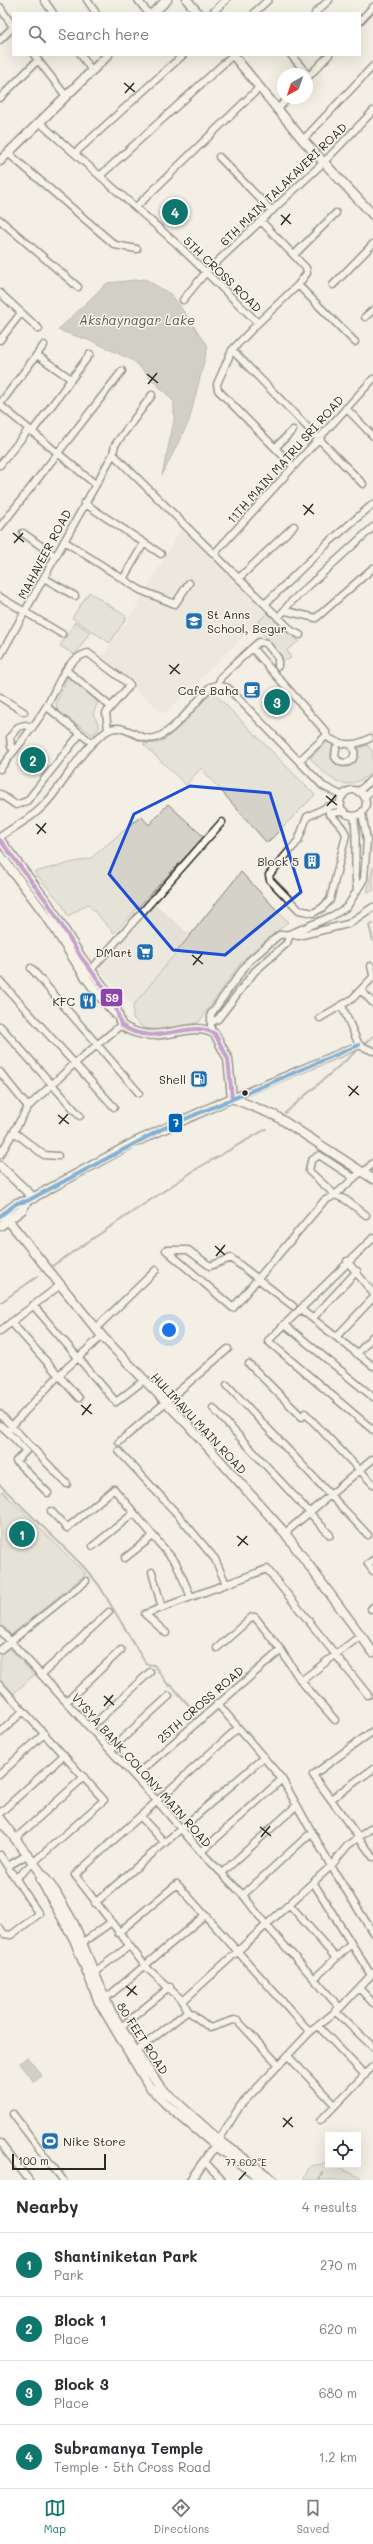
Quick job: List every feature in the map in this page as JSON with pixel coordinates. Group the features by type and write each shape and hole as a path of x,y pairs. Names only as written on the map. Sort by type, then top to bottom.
{"main road":[{"path":"154,12 167,0"},
{"path":"187,0 197,12"},
{"path":"0,161 107,56"},
{"path":"234,56 303,140 372,213"},
{"path":"0,838 48,903 107,1006 118,1016 121,1025 144,1036 202,1029 211,1031 218,1037 228,1059 232,1098"},
{"path":"0,855 88,973"},
{"path":"0,1226 4,1216 22,1210 30,1200 133,1143 232,1098 276,1116 373,1179"},
{"path":"0,1166 30,1200"},
{"name":"HULIMAVU MAIN ROAD","path":"4,1216 59,1286 102,1336 143,1381 166,1402 285,1533 373,1652"},
{"name":"80 FEET ROAD","path":"0,1819 55,1891 82,1943 100,2002 133,2054 161,2093 263,2180"},
{"name":"80 FEET ROAD","path":"40,1872 41,1880 74,1939 91,1975 121,2027 133,2054"},
{"path":"191,2180 218,2143"},
{"name":"80 FEET ROAD","path":"218,2143 273,2180"}],"street":[{"path":"44,0 52,12"},
{"path":"87,0 95,12"},
{"path":"138,0 147,12"},
{"path":"213,12 226,0"},
{"path":"256,12 268,0"},
{"path":"316,12 329,0"},
{"path":"0,7 12,25"},
{"path":"361,20 373,7"},
{"path":"0,40 12,28"},
{"path":"82,56 92,71"},
{"path":"75,153 182,56"},
{"path":"101,175 232,56"},
{"path":"292,56 301,68"},
{"path":"313,72 328,56"},
{"path":"0,98 36,57 66,96"},
{"path":"303,140 373,66"},
{"path":"136,207 259,88"},
{"path":"277,110 282,104"},
{"name":"6TH MAIN TALAKAVERI ROAD","path":"183,300 206,272 324,162 373,111"},
{"name":"5TH CROSS ROAD","path":"39,122 136,207 258,323 232,350 225,361 217,384 218,390 276,447"},
{"path":"8,153 111,242 120,246 137,249"},
{"path":"219,157 272,211"},
{"path":"294,255 336,213"},
{"path":"0,220 78,287"},
{"path":"258,323 298,285 307,273 306,268 261,221"},
{"path":"334,285 373,244"},
{"path":"298,285 355,342"},
{"path":"0,293 39,329"},
{"path":"365,317 373,310"},
{"path":"0,340 21,313"},
{"path":"44,345 0,404 95,484"},
{"path":"232,350 363,484"},
{"path":"0,465 30,430 90,354"},
{"path":"37,355 71,379"},
{"path":"0,527 59,454 122,371"},
{"name":"11TH MAIN MATRU SRI ROAD","path":"214,554 373,379"},
{"name":"MAHAVEER ROAD","path":"0,656 3,645 25,612 84,503 113,454 115,445 152,395"},
{"path":"346,408 373,436"},
{"path":"293,430 276,447 293,466"},
{"path":"113,454 278,618 292,631 300,635"},
{"path":"84,503 161,554"},
{"path":"265,604 328,543 373,504"},
{"path":"239,578 294,526"},
{"path":"278,618 286,611 291,602 373,527"},
{"path":"23,533 55,556"},
{"path":"64,541 140,590 176,604 189,583"},
{"path":"123,580 144,543"},
{"path":"286,611 316,618 373,568"},
{"path":"44,578 75,596"},
{"path":"0,597 62,634"},
{"path":"218,685 221,677 259,642 266,643 278,658 278,666"},
{"path":"252,648 326,732 326,736 340,744 351,745 372,739"},
{"path":"0,769 47,707 66,670 79,655 88,653 130,685 106,713 108,730"},
{"path":"66,670 111,708"},
{"path":"0,838 42,808 92,743 108,730 119,727 142,738 159,737 169,730 210,687 218,685 228,688 326,789 343,796"},
{"path":"0,697 24,712"},
{"path":"47,707 92,743"},
{"path":"11,747 10,737 18,727 25,724 32,727"},
{"path":"0,794 14,805 25,802 80,734"},
{"path":"299,761 326,736"},
{"path":"336,748 334,754 337,760 345,763 351,761 355,756 351,745"},
{"path":"358,792 373,778"},
{"path":"364,797 373,789"},
{"path":"329,814 344,811 354,816 362,813 366,806 364,797 358,792 350,791 343,796 341,804 344,811"},
{"path":"327,807 329,814 344,829 345,840 330,900 318,911 307,913 299,910 270,880 269,875 298,842 307,817 327,807 341,804"},
{"path":"211,1031 211,1014 249,961 279,935 290,934 332,916 347,907 364,879 367,840 362,813"},
{"path":"354,816 358,842 355,876 357,889"},
{"path":"88,973 222,822"},
{"path":"290,934 298,936 348,924 373,907"},
{"path":"212,1022 218,1019 255,971 287,943 290,934"},
{"path":"320,1018 342,1006 361,990 373,976 371,966"},
{"path":"31,968 139,1093"},
{"path":"0,981 114,1107"},
{"path":"361,990 373,1003"},
{"path":"342,1006 361,1046 373,1051"},
{"path":"0,1155 28,1107 74,1064 121,1025"},
{"path":"0,1026 80,1116"},
{"path":"232,1098 361,1046"},
{"path":"0,1072 28,1107"},
{"path":"14,1132 44,1155 58,1156"},
{"path":"354,1178 319,1155 315,1156 311,1162 309,1171 335,1195 346,1200 366,1215"},
{"path":"294,1306 257,1280 231,1258 210,1266 188,1250 166,1250 233,1308 257,1280 324,1202 335,1195 373,1163"},
{"path":"373,1238 268,1341 373,1430"},
{"path":"348,1261 373,1293"},
{"path":"96,1328 156,1270"},
{"path":"313,1318 357,1271"},
{"path":"0,1331 59,1286"},
{"path":"337,1336 373,1298"},
{"path":"33,1305 116,1402 143,1381"},
{"path":"303,1311 337,1336 373,1366"},
{"path":"11,1322 60,1374 79,1398"},
{"path":"284,1324 373,1397"},
{"path":"10,1429 60,1374 102,1336"},
{"path":"357,1354 373,1336"},
{"path":"118,1442 228,1349"},
{"path":"249,1364 302,1417 304,1413 373,1484"},
{"path":"227,1385 368,1536"},
{"path":"213,1408 330,1535"},
{"path":"0,1414 26,1451 16,1461 48,1493"},
{"path":"0,1425 10,1429 67,1484"},
{"path":"119,1451 173,1509 215,1559 226,1584"},
{"path":"285,1533 360,1471 373,1458"},
{"path":"52,1511 67,1528 114,1489 176,1563 191,1597"},
{"path":"93,1546 134,1513"},
{"path":"125,1558 153,1536"},
{"path":"373,1560 368,1564 373,1571"},
{"path":"166,1634 145,1614 267,1569 368,1696"},
{"path":"152,1572 162,1608"},
{"path":"0,1650 86,1581"},
{"path":"41,1675 109,1612"},
{"path":"217,1648 253,1617 281,1650 301,1681 335,1720"},
{"name":"VYSYA BANK COLONY MAIN ROAD","path":"0,1630 135,1776 201,1852 223,1872 243,1894 267,1926 314,1979 338,2010 373,2047"},
{"path":"301,1681 360,1636"},
{"path":"66,1702 122,1650"},
{"name":"25TH CROSS ROAD","path":"135,1776 217,1703 281,1650"},
{"path":"90,1728 150,1672"},
{"path":"1,1688 104,1800 16,1878"},
{"path":"110,1750 169,1696"},
{"path":"217,1703 282,1779 331,1866 373,1933"},
{"path":"0,1732 23,1711"},
{"path":"238,1728 158,1802 75,1874 75,1877 128,1947 146,1967 170,1987 183,2001 188,2011 210,2028 234,2020 238,2021 279,2065"},
{"path":"373,1731 313,1775 373,1857"},
{"path":"0,1774 44,1734"},
{"path":"0,1812 64,1755"},
{"path":"95,1903 264,1757"},
{"path":"330,1799 373,1769"},
{"path":"16,1838 84,1777"},
{"path":"201,1852 282,1779"},
{"path":"223,1872 297,1805"},
{"path":"141,1817 165,1843"},
{"path":"183,2001 290,1905 331,1866 348,1845 373,1827"},
{"path":"243,1894 312,1832"},
{"path":"0,1855 39,1914 10,1935 4,1934 0,1928"},
{"path":"8,1866 27,1855"},
{"path":"218,2143 240,2106 310,2032 338,2010 372,1974 351,1944 313,1882"},
{"path":"118,1933 177,1884 310,2032"},
{"path":"290,1905 336,1958"},
{"path":"105,1999 146,1967 205,1915"},
{"path":"82,1943 110,1923"},
{"path":"314,1979 351,1944"},
{"path":"91,1975 128,1947"},
{"path":"121,2027 170,1987"},
{"path":"359,1988 373,2003"},
{"path":"133,2054 188,2011"},
{"path":"318,2026 364,2075"},
{"path":"288,2056 335,2105"},
{"path":"320,2121 373,2066"},
{"path":"13,2114 64,2180"},
{"path":"0,2143 29,2180"},
{"path":"204,2161 222,2180"}],"highlighted area":[{"path":"190,786 270,793 301,892 225,955 173,950 109,874 134,814"}],"shaded area":[{"name":"St Anns School, Begur","path":"181,529 267,613 164,714 101,658 131,616"},
{"path":"89,592 127,617 110,643 72,618"},
{"path":"267,613 299,641 287,650 291,658 285,661 255,625"},
{"path":"75,622 90,632 75,655 60,646"},
{"path":"68,676 98,702 93,714 100,727 93,735 57,711 56,703"},
{"path":"212,691 315,795 267,843 201,768 186,785 143,744 157,743 166,739"},
{"path":"327,742 333,745 331,756 333,761 346,767 356,762 358,749 367,745 373,752 373,771 363,779 354,783 346,784 331,778 324,773 310,758"},
{"path":"168,804 204,837 114,933 88,904 68,916 62,904 34,872 91,858 141,816 149,825"},
{"path":"373,867 373,891 367,892"},
{"path":"241,872 288,922 242,961 199,1022 168,1031 143,1028 133,1018 133,1006"},
{"name":"DMart","path":"154,903 189,934 133,1006 99,969"},
{"path":"2,1491 86,1574 11,1635 0,1623 0,1493"},
{"path":"8,1646 34,1675 12,1695 0,1682 0,1654"},
{"path":"325,2164 325,2168 340,2168 365,2180 303,2180 310,2166"}],"water":[{"name":"Akshaynagar Lake","path":"145,279 172,295 208,346 189,421 162,475 174,421 174,402 134,361 94,342 58,330 107,283"},
{"path":"27,2057 42,2076 34,2082 20,2063"}],"waterway":[{"path":"373,924 369,925 373,941"},
{"path":"364,1045 373,1036"},
{"path":"285,1113 360,1048"},
{"path":"52,1266 198,1168 266,1129"},
{"path":"0,1303 38,1276"},
{"path":"0,1485 82,1565 99,1585 146,1664 154,1665 169,1686 171,1685 194,1711"},
{"path":"319,2180 322,2173"}],"transit line":[{"name":"59","path":"0,840 48,903 81,957 114,1001 121,1025 134,1032 147,1035 194,1029 205,1030 215,1034 228,1059 232,1098"},
{"name":"7","path":"0,1216 17,1203 27,1201 164,1128 359,1045"}],"place":[{"name":"Subramanya Temple","path":"175,212"},
{"name":"St Anns School, Begur","path":"194,621"},
{"name":"Cafe Baha","path":"252,690"},
{"name":"Block 3","path":"277,702"},
{"name":"Block 1","path":"33,760"},
{"name":"Block 5","path":"312,861"},
{"name":"DMart","path":"145,952"},
{"name":"KFC","path":"88,1001"},
{"name":"Shell","path":"199,1079"},
{"name":"Shantiniketan Park","path":"22,1534"},
{"name":"Nike Store","path":"50,2141"}]}
